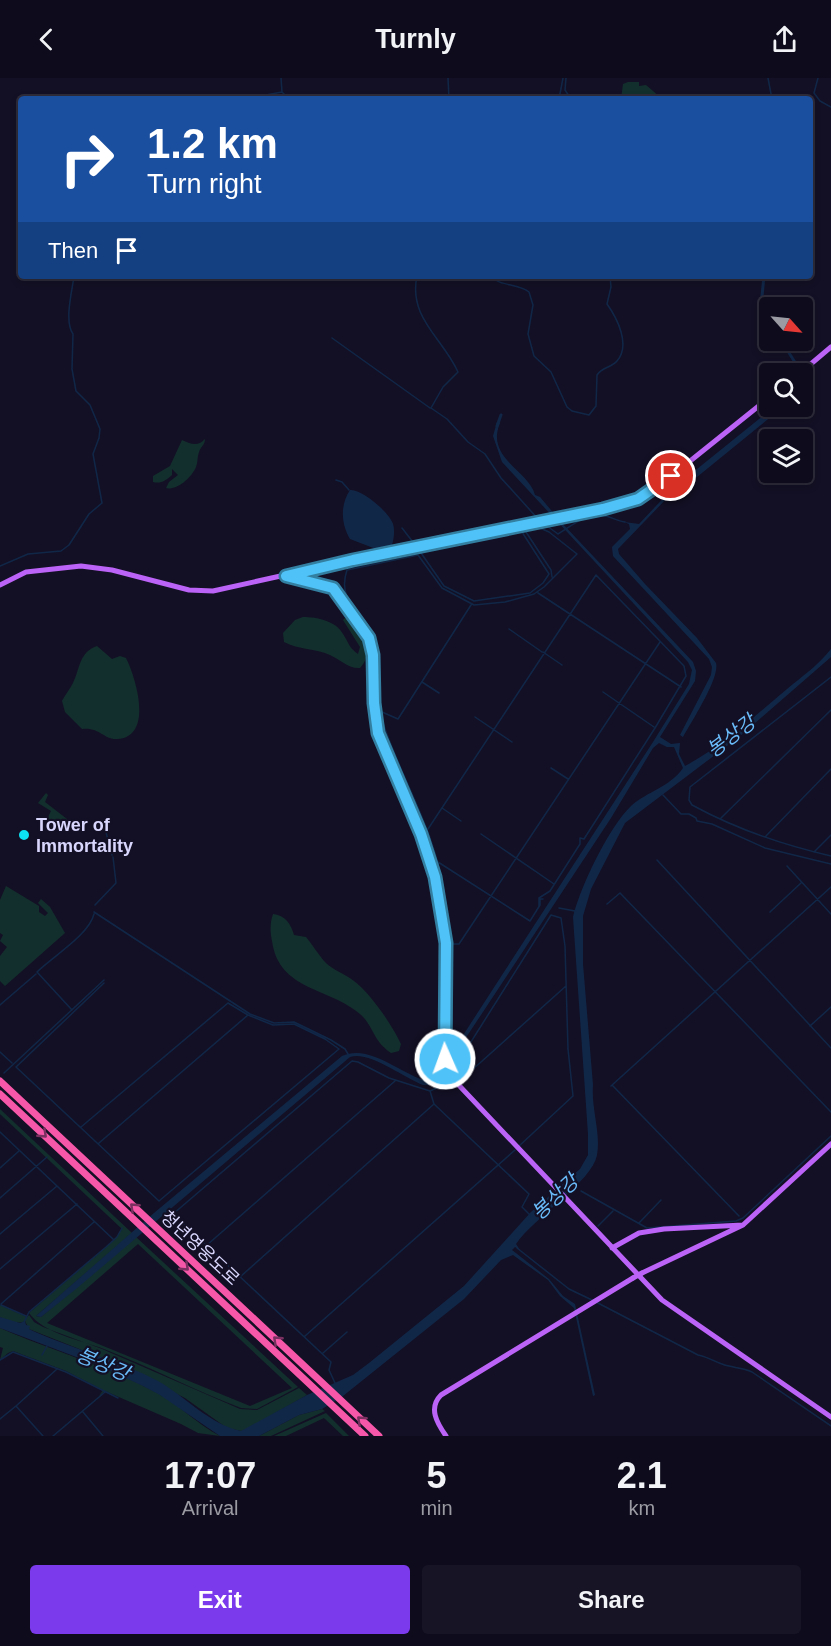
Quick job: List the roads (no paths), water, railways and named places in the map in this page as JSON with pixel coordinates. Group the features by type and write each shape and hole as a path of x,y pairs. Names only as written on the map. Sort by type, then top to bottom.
{"highway":[{"name":"청년영웅도로","path":"0,1081 379,1436"},
{"name":"청년영웅도로","path":"0,1094 366,1436"}],"main road":[{"path":"812,363 831,347"},
{"path":"0,585 26,572 71,566 112,570 170,587 204,591 219,590 557,519 638,499 654,490 759,406"},
{"path":"286,576 333,588 369,638 373,655 374,703 378,733 421,834 435,877 446,943 445,1059 453,1079 464,1094 662,1300 831,1417"},
{"path":"446,1436 435,1414 435,1405 439,1397 633,1278 743,1225 831,1144"},
{"path":"614,1250 639,1233 664,1229 743,1225"}],"water":[{"path":"762,417 771,417 697,477 670,495 618,549 619,554 697,638 716,663 714,679 683,737 680,735 711,675 712,667 709,659 613,556 612,547 630,529 629,524 624,522 639,524 671,490"},
{"name":"봉상강","path":"497,422 500,423 497,435 498,446 503,455 531,486 535,495 540,497 693,662 696,671 695,681 660,737 671,744 680,743 679,754 685,766 700,758 741,728 813,668 831,649 831,657 740,736 625,823 591,889 583,916 583,964 593,1103 598,1138 597,1155 585,1177 524,1234 516,1244 520,1250 515,1247 512,1250 549,1279 563,1296 575,1304 595,1395 593,1396 574,1308 560,1296 548,1280 513,1255 501,1260 464,1299 343,1396 322,1409 299,1415 259,1436 220,1436 143,1386 100,1366 0,1328 0,1317 20,1323 25,1321 26,1325 30,1326 29,1329 33,1331 158,1381 218,1422 241,1431 307,1395 353,1375 369,1363 464,1286 531,1212 580,1169 588,1155 573,917 596,858 622,816 631,806 672,780 683,768 674,747 667,747 659,743 653,748 611,818 438,1080 430,1085 423,1085 376,1061 358,1056 350,1057 76,1289 41,1317 36,1316 154,1213 342,1056 353,1053 363,1054 385,1061 418,1078 428,1081 436,1077 689,684 692,670 688,662 502,462 493,436"},
{"path":"350,490 368,497 390,519 394,532 391,547 376,549 350,539 345,527 343,508"},
{"path":"432,1039 440,1044 439,1064 426,1077 422,1073 426,1069"}],"waterway":[{"path":"281,78 282,92 286,96"},
{"path":"448,78 449,96"},
{"path":"560,96 563,78"},
{"path":"566,78 565,90 569,96"},
{"path":"768,78 771,96"},
{"path":"818,78 814,93 820,101 831,107"},
{"path":"260,96 282,92"},
{"path":"0,566 28,554 61,551 69,545 89,514 102,503 93,454 100,429 90,405 76,391 72,369 73,334 69,314 73,279"},
{"path":"417,279 416,291 422,316 458,372 443,387 431,408 447,419 468,442 485,454 501,478 539,520"},
{"path":"494,279 529,292 533,305 528,334 534,356 551,372 567,407 572,411 589,415 596,406 597,375 601,370 617,361 623,347 621,332 607,304 610,279"},
{"path":"762,297 764,279"},
{"path":"332,338 430,408"},
{"path":"788,351 795,363"},
{"path":"497,426 501,415"},
{"path":"336,480 342,482 349,490"},
{"path":"543,523 558,534 580,520 593,516 606,516 625,522"},
{"path":"402,528 416,546"},
{"path":"449,1033 451,985 449,934 437,860 382,720 376,642 372,632 354,609 345,592 347,570 418,555 442,588 474,605 505,602 534,594 577,554 549,532 540,528"},
{"path":"419,550 444,586 474,601 530,593 543,583 549,574 522,532"},
{"path":"526,532 551,570 552,577"},
{"path":"428,829 596,575 684,666 686,676 584,839 580,838 580,844 550,891 539,898 539,906"},
{"path":"538,593 681,687"},
{"path":"382,712 398,719 471,605"},
{"path":"509,629 542,652"},
{"path":"451,944 459,944 660,642"},
{"path":"543,652 562,665"},
{"name":"봉상강","path":"831,677 690,787 689,800 692,805 743,829 795,847 831,856"},
{"path":"422,682 439,693"},
{"path":"603,692 654,727"},
{"path":"721,818 831,710"},
{"path":"475,717 512,742"},
{"path":"551,768 568,779"},
{"path":"765,837 831,769"},
{"path":"663,795 681,814 689,814 697,821 712,824 765,848 831,864"},
{"path":"442,808 461,821"},
{"path":"103,821 112,855"},
{"path":"481,834 554,884"},
{"path":"814,852 831,835"},
{"path":"95,905 116,883 113,857"},
{"path":"657,860 831,1048"},
{"path":"438,862 530,921 540,905 540,899 543,899"},
{"path":"787,866 831,914"},
{"path":"770,912 801,883"},
{"path":"611,1086 831,887"},
{"path":"607,904 620,893 831,1112"},
{"path":"559,908 575,911"},
{"path":"94,912 250,1014 274,1023 294,1022 331,1040 345,1049 348,1054"},
{"path":"72,1010 37,972 78,938 91,922 94,914"},
{"path":"452,1072 551,915 561,918 565,946 568,1049 573,1096 519,1146"},
{"path":"0,1005 36,974"},
{"path":"4,1073 104,980"},
{"path":"81,1127 228,1003 248,1015 273,1025 294,1024 325,1039 339,1049 159,1201 16,1067 104,983"},
{"path":"454,1076 459,1082 566,986"},
{"path":"810,1026 831,1007"},
{"path":"99,1143 248,1015"},
{"path":"0,1052 12,1063"},
{"path":"335,1383 329,1370 331,1362 173,1214 352,1061 389,1078 430,1091 439,1087 450,1074"},
{"path":"207,1245 395,1081"},
{"path":"613,1086 739,1216"},
{"name":"봉상강","path":"430,1091 434,1104 529,1194 522,1207 530,1215"},
{"path":"240,1277 434,1104"},
{"path":"0,1132 114,1240"},
{"name":"봉상강","path":"581,1191 647,1228 736,1221 743,1218 831,1136"},
{"path":"305,1336 515,1150"},
{"path":"0,1168 19,1151"},
{"path":"0,1198 47,1157"},
{"path":"0,1234 57,1186"},
{"path":"639,1223 661,1200"},
{"path":"0,1269 77,1204"},
{"path":"598,1226 613,1211"},
{"path":"1,1304 94,1222"},
{"path":"24,1322 29,1312 106,1247 117,1237 122,1228"},
{"path":"517,1248 569,1289 592,1300"},
{"path":"596,1302 698,1355 752,1372 831,1426"},
{"path":"1,1305 26,1316"},
{"path":"323,1353 347,1332"},
{"path":"42,1355 47,1346"},
{"path":"0,1360 13,1352 66,1372 118,1398"},
{"path":"43,1436 16,1406 57,1369"},
{"path":"53,1436 105,1392"},
{"path":"0,1419 16,1406"},
{"path":"83,1412 103,1436"}],"place":[{"name":"Tower of Immortality","path":"24,835"}]}
